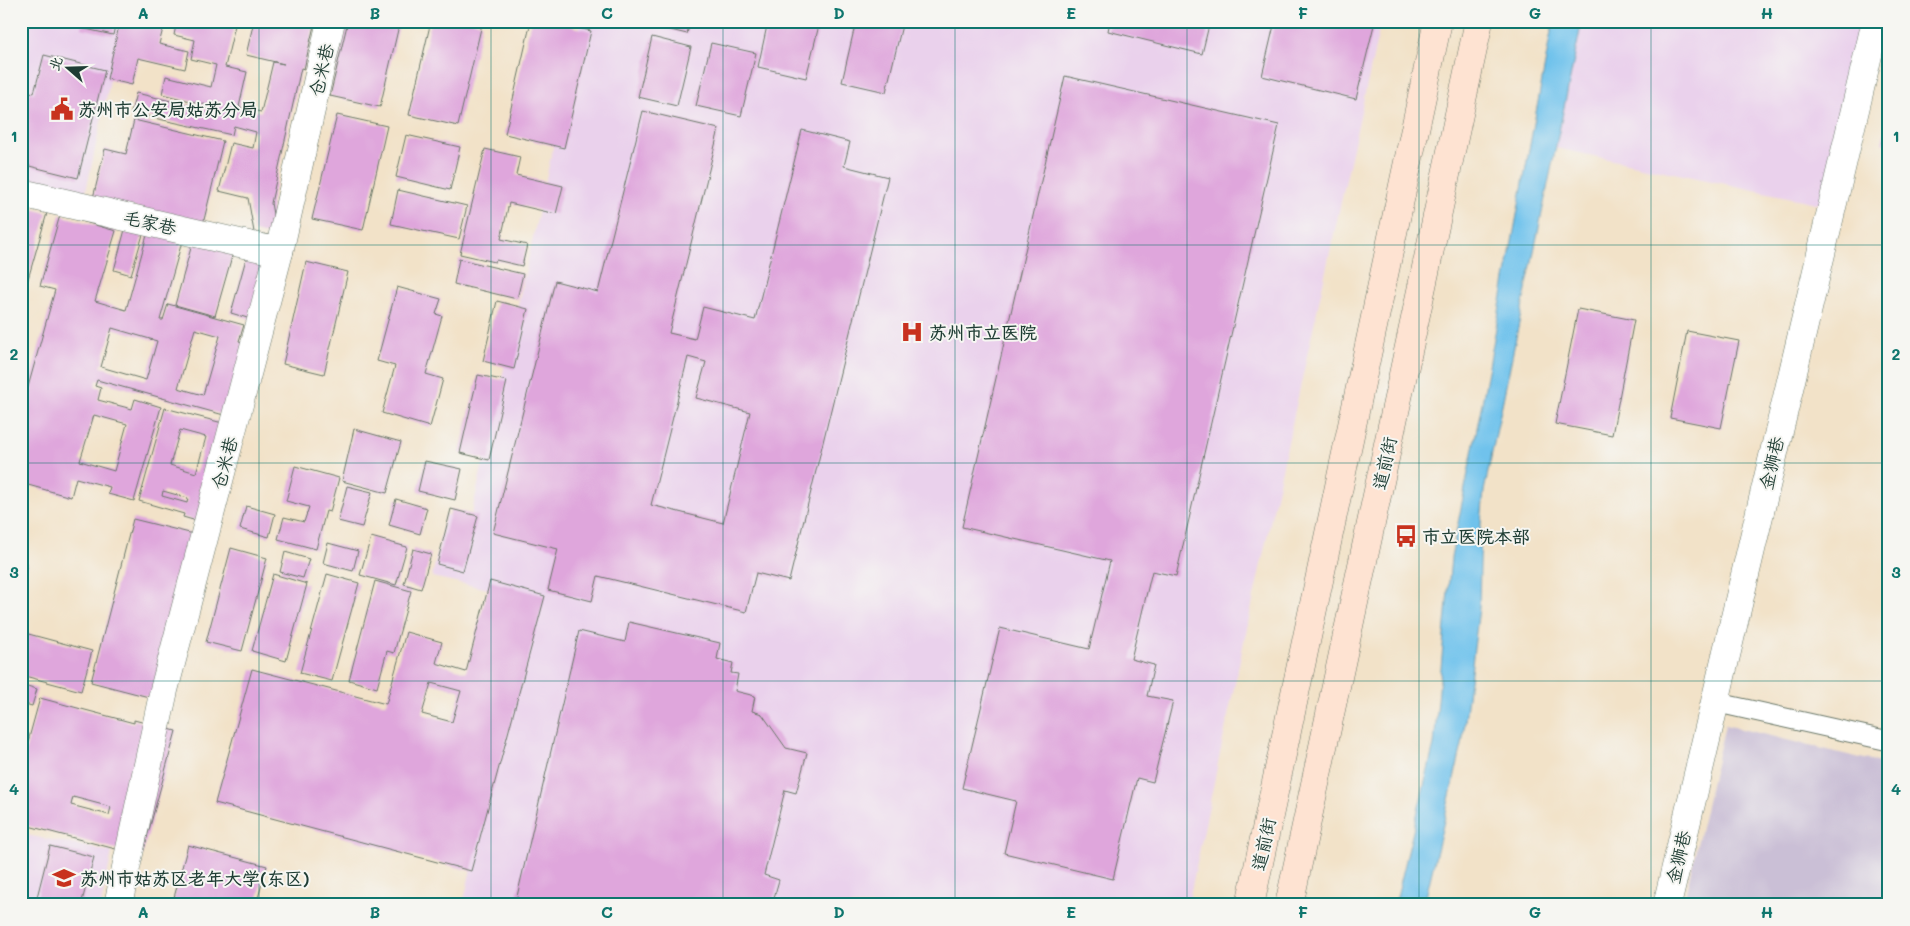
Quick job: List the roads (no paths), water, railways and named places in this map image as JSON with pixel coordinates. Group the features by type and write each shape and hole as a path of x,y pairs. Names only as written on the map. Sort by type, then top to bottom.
{"main road":[{"name":"道前街","path":"1250,905 1438,21"},
{"name":"道前街","path":"1290,905 1478,21"}],"street":[{"name":"仓米巷","path":"118,905 164,690 279,252 332,21"},
{"name":"金狮巷","path":"1667,905 1876,21"},
{"name":"毛家巷","path":"21,193 279,252"}],"lane":[{"path":"1714,702 1889,742"}],"water":[{"path":"1553,21 1582,21 1484,491 1481,523 1479,608 1462,745 1424,905 1395,905 1434,745 1451,558 1483,398"}],"place":[{"name":"苏州市公安局姑苏分局","path":"62,109"},
{"name":"苏州市立医院","path":"912,332"},
{"name":"市立医院本部","path":"1406,536"},
{"name":"苏州市姑苏区老年大学(东区)","path":"64,878"}]}
